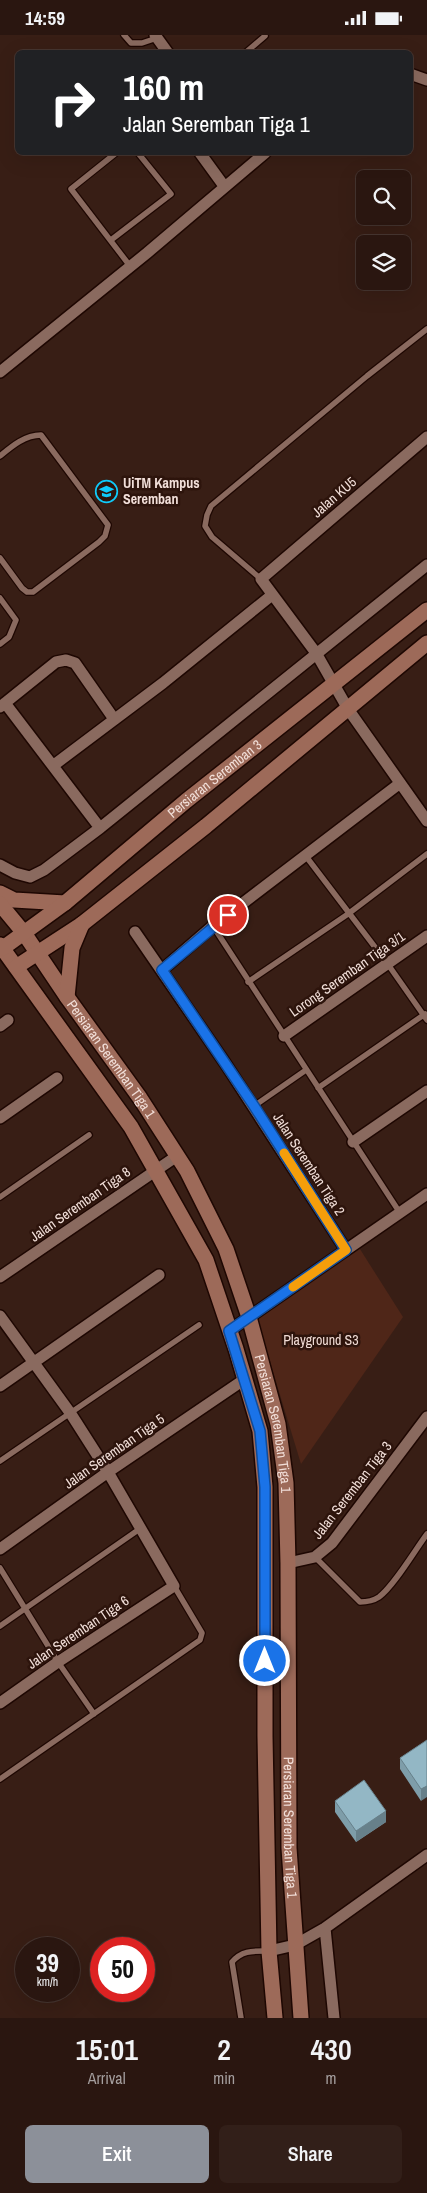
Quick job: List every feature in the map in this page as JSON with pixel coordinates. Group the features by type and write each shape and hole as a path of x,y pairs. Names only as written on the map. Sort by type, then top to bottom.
{"main road":[{"name":"Persiaran Seremban 3","path":"1,946 24,933 65,903 186,801 427,610"},
{"path":"16,967 82,924 206,826 427,643"},
{"path":"0,893 14,900 65,903"},
{"name":"Persiaran Seremban Tiga 1","path":"0,904 24,933 67,997 140,1098 177,1156 226,1249 249,1317 278,1424 286,1483 288,1563 288,1848 302,2018"},
{"path":"67,997 72,948 82,924"},
{"name":"Persiaran Seremban Tiga 1","path":"1,946 131,1127 206,1260 260,1431 265,1487 264,1736 269,1951 275,2018"}],"street":[{"path":"156,37 166,50"},
{"path":"413,75 427,80"},
{"path":"201,155 224,186"},
{"path":"0,372 263,155"},
{"name":"Jalan KU5","path":"261,579 427,438"},
{"path":"0,865 15,873 30,877 44,870 100,828 427,565"},
{"path":"261,579 316,653 348,709 399,784 427,821"},
{"path":"54,765 272,595"},
{"path":"100,828 54,765 2,705 56,662 66,660 75,663 114,719"},
{"path":"162,970 304,855 399,784"},
{"name":"Jalan Seremban Tiga 2","path":"135,932 254,1106 346,1250"},
{"name":"Lorong Seremban Tiga 3/1","path":"284,1036 427,935"},
{"path":"0,1118 57,1078"},
{"path":"353,1142 427,1091"},
{"name":"Jalan Seremban Tiga 8","path":"0,1277 177,1156"},
{"path":"229,1331 427,1194"},
{"path":"0,1386 159,1275"},
{"path":"0,1316 71,1414 108,1472 174,1586"},
{"name":"Jalan Seremban Tiga 5","path":"0,1549 108,1472 245,1379"},
{"name":"Jalan Seremban Tiga 3","path":"288,1563 316,1557 332,1543 427,1417"},
{"name":"Jalan Seremban Tiga 6","path":"0,1703 58,1662 174,1586"},
{"path":"269,1951 295,1945 325,1928 427,1855"},
{"path":"325,1928 334,2018"}],"lane":[{"path":"124,35 131,43 142,43 156,37"},
{"path":"249,50 265,36"},
{"path":"114,155 71,189 130,266"},
{"path":"111,240 171,195 140,155"},
{"path":"261,579 212,537 205,526 206,515 212,506 367,375 427,329"},
{"path":"0,456 32,435 41,435 108,525 105,536 99,542 33,592 27,593 22,588 0,558"},
{"path":"0,597 16,620 9,637 0,644"},
{"path":"248,982 348,914 427,854"},
{"path":"304,855 426,1016 318,1088"},
{"path":"213,927 400,1213"},
{"path":"254,1106 306,1070"},
{"path":"0,1197 89,1135"},
{"path":"0,1461 199,1325"},
{"path":"0,1626 141,1528"},
{"path":"316,1557 360,1602 369,1602 380,1597 427,1534"},
{"path":"0,1568 58,1662 94,1714"},
{"path":"0,1779 200,1641 202,1633 200,1627 174,1586"},
{"path":"241,2018 232,1962 238,1955 247,1951 269,1951"}],"green space":[{"name":"Playground S3","path":"358,1246 403,1317 301,1464 257,1319"}],"building":[{"path":"427,1740 427,1786 421,1789 400,1758"},
{"path":"364,1780 386,1811 356,1831 335,1801"}],"slow traffic":[{"path":"284,1153 346,1250 293,1287"}],"place":[{"name":"UiTM Kampus Seremban","path":"107,491"}],"route":[{"path":"228,915 162,970 254,1106 346,1250 229,1331 260,1431 265,1487 265,1661"}]}
